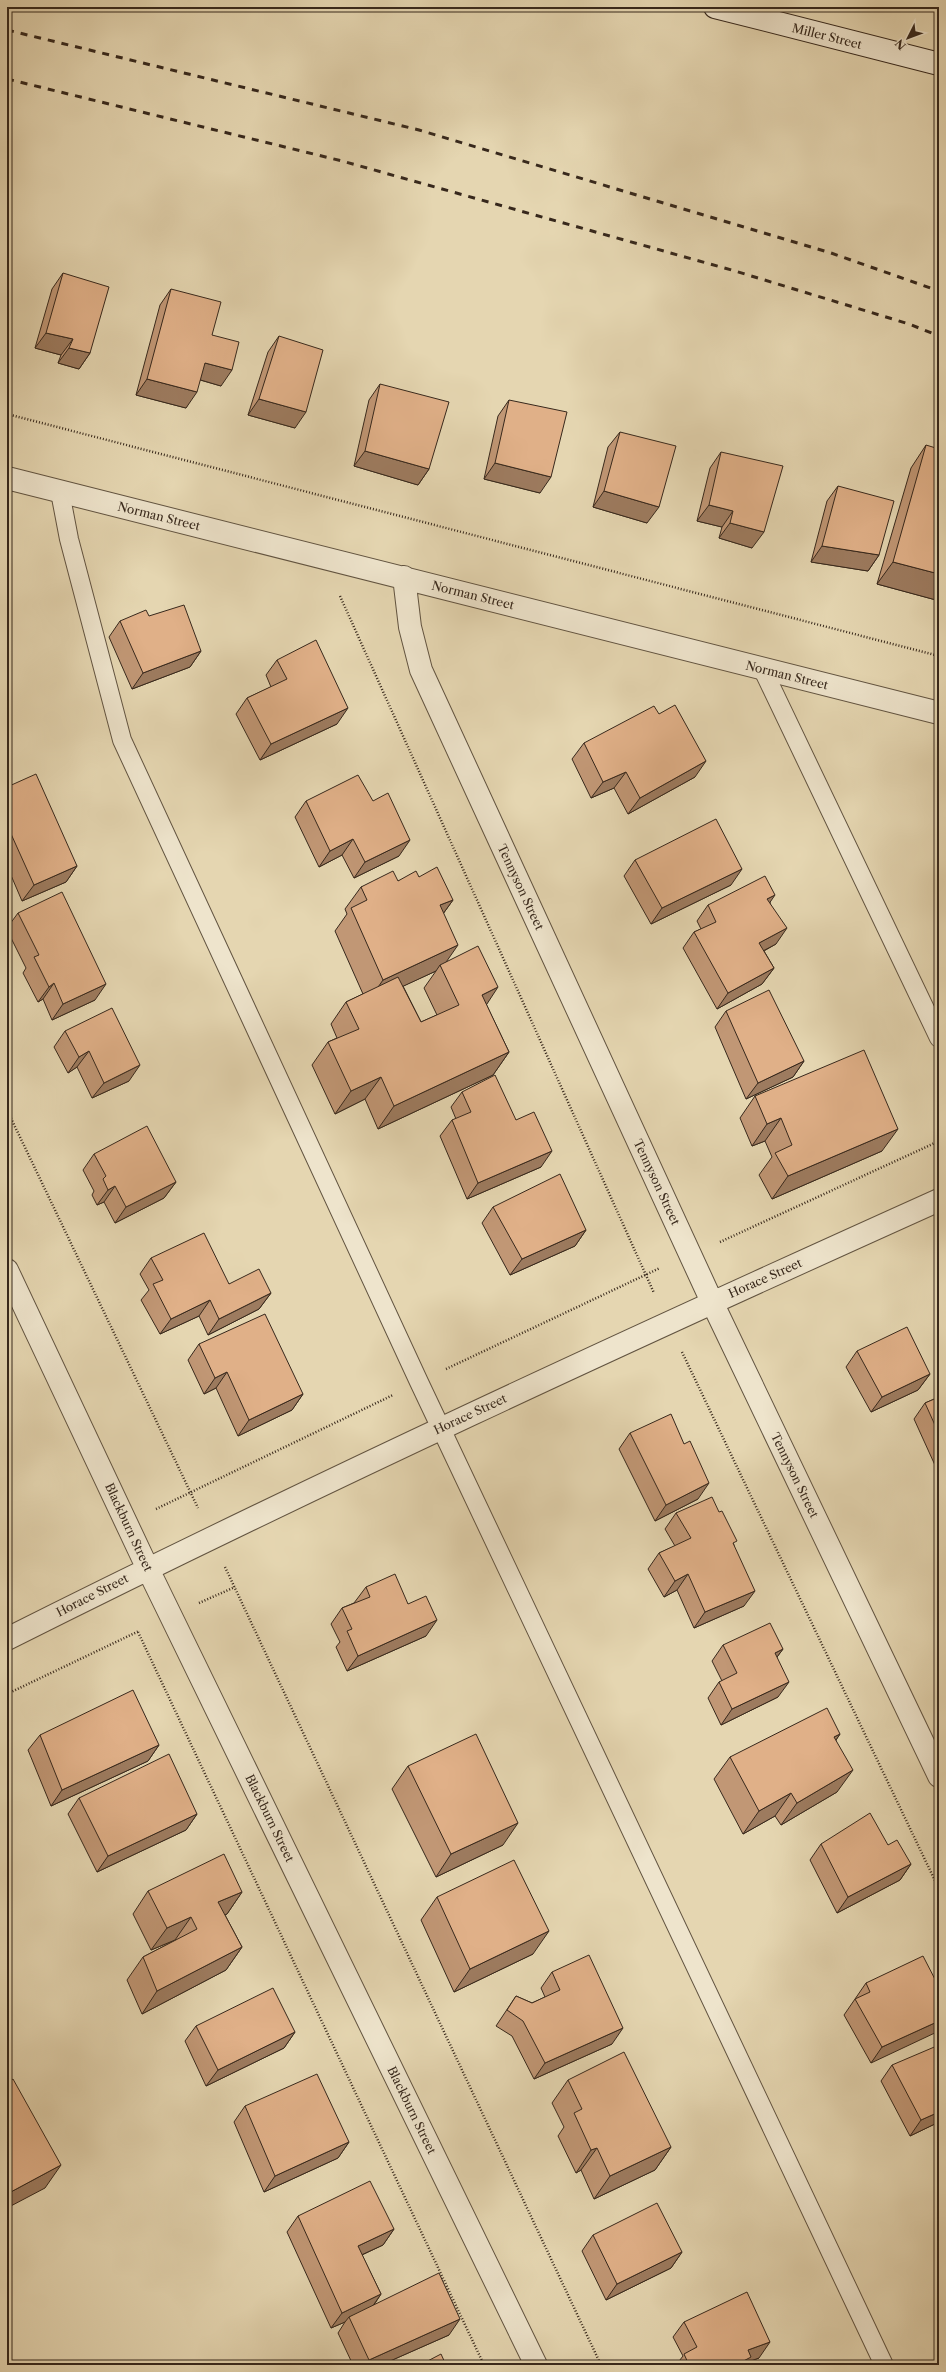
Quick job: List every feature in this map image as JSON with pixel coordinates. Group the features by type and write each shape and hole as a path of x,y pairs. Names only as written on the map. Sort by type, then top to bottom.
{"street":[{"name":"Miller Street","path":"715,7 939,64"},
{"name":"Norman Street","path":"7,478 404,577 763,670 939,713"},
{"name":"Tennyson Street","path":"404,577 410,627 421,670 712,1302 939,1776"},
{"name":"Horace Street","path":"7,1638 148,1567 441,1427 668,1322 939,1200"},
{"name":"Blackburn Street","path":"7,1270 148,1567 536,2365"}],"lane":[{"path":"60,492 69,539 122,740 441,1427 884,2365"},
{"path":"763,670 939,1038"}],"path":[{"path":"7,414 939,656"},
{"path":"322,557 668,1322 939,1889"},
{"path":"7,1110 211,1537 601,2365"},
{"path":"690,1255 939,1141"},
{"path":"7,1694 234,1587"},
{"path":"138,1632 484,2365"}],"building":[{"path":"63,273 109,287 90,353 69,348 73,339 46,333"},
{"path":"171,289 221,302 212,335 239,342 232,370 205,363 197,392 147,379"},
{"path":"279,336 323,350 306,412 259,399"},
{"path":"380,384 449,402 429,469 365,451"},
{"path":"509,400 567,412 551,477 495,463"},
{"path":"620,432 676,446 659,507 604,491"},
{"path":"926,445 939,449 939,574 893,562"},
{"path":"721,452 783,466 764,532 730,523 733,511 709,505"},
{"path":"838,486 894,501 879,555 822,546"},
{"path":"184,605 201,651 143,673 120,621 146,610 149,616"},
{"path":"316,640 348,708 271,744 247,698 287,679 277,660"},
{"path":"675,705 706,761 640,798 626,772 603,782 584,743 654,706 659,714"},
{"path":"36,774 77,866 34,885 7,825 7,787"},
{"path":"358,775 373,801 388,793 410,840 365,862 353,839 330,851 306,801"},
{"path":"716,819 742,869 662,908 635,860"},
{"path":"437,867 453,900 440,905 458,945 383,980 351,908 367,900 361,887 393,871 398,881 416,871 419,877"},
{"path":"765,876 775,895 767,899 787,928 759,943 774,968 728,993 694,932 716,922 708,905"},
{"path":"62,892 106,984 63,1004 54,983 49,987 34,957 39,955 18,913"},
{"path":"478,946 498,987 482,995 509,1052 394,1106 381,1077 351,1091 328,1042 359,1029 346,1002 398,977 421,1022 459,1005 440,965"},
{"path":"769,990 804,1061 758,1083 726,1011"},
{"path":"112,1008 140,1065 104,1083 89,1051 79,1057 65,1031"},
{"path":"864,1050 898,1129 788,1176 775,1153 792,1145 781,1118 767,1124 755,1096"},
{"path":"495,1075 516,1120 534,1112 552,1151 478,1183 452,1120 471,1112 462,1092"},
{"path":"147,1126 176,1182 126,1207 115,1186 108,1190 103,1179 106,1176 94,1154"},
{"path":"560,1174 586,1230 522,1259 493,1207"},
{"path":"204,1233 229,1284 259,1269 271,1293 219,1319 210,1300 171,1319 153,1284 163,1280 151,1258"},
{"path":"265,1314 303,1394 249,1420 227,1372 215,1378 199,1344"},
{"path":"907,1327 930,1374 882,1397 857,1351"},
{"path":"939,1397 939,1434 925,1403"},
{"path":"671,1414 684,1444 690,1441 709,1483 666,1505 630,1433"},
{"path":"712,1497 719,1512 722,1511 737,1541 733,1543 755,1591 705,1612 688,1574 675,1581 659,1553 691,1538 676,1513"},
{"path":"395,1574 408,1604 426,1596 437,1620 358,1656 347,1631 352,1629 342,1608 370,1597 366,1587"},
{"path":"770,1623 783,1649 775,1653 789,1682 732,1709 719,1682 737,1673 723,1645"},
{"path":"133,1690 159,1745 62,1790 40,1735"},
{"path":"827,1708 840,1734 834,1737 853,1770 797,1803 791,1793 759,1811 730,1757"},
{"path":"476,1734 518,1823 451,1854 408,1766"},
{"path":"169,1754 197,1814 108,1856 79,1798"},
{"path":"870,1813 888,1845 897,1840 911,1864 848,1897 821,1844"},
{"path":"224,1854 242,1892 218,1902 242,1947 157,1991 143,1957 197,1929 191,1917 167,1928 148,1891"},
{"path":"514,1860 549,1931 470,1969 437,1897"},
{"path":"589,1955 623,2028 545,2063 523,2021 507,2010 516,1996 532,2003 560,1990 552,1972"},
{"path":"923,1956 939,1987 939,2021 882,2047 855,1999 870,1992 866,1983"},
{"path":"273,1988 295,2032 218,2070 196,2026"},
{"path":"939,2045 939,2112 921,2120 892,2065"},
{"path":"624,2052 671,2147 610,2176 597,2148 591,2150 574,2113 582,2109 568,2080"},
{"path":"317,2074 349,2142 275,2176 245,2106"},
{"path":"13,2079 61,2165 7,2194 7,2083"},
{"path":"370,2181 394,2229 358,2246 381,2294 342,2313 298,2216"},
{"path":"657,2203 682,2252 617,2284 593,2235"},
{"path":"439,2273 460,2319 369,2360 349,2317"},
{"path":"747,2292 770,2342 748,2350 751,2357 736,2365 689,2365 684,2354 697,2347 684,2322"},
{"path":"441,2354 446,2365 420,2365"}],"railway":[{"path":"7,30 419,130 831,253 939,291"},
{"path":"7,79 342,161 735,271 909,324 939,336"}]}
